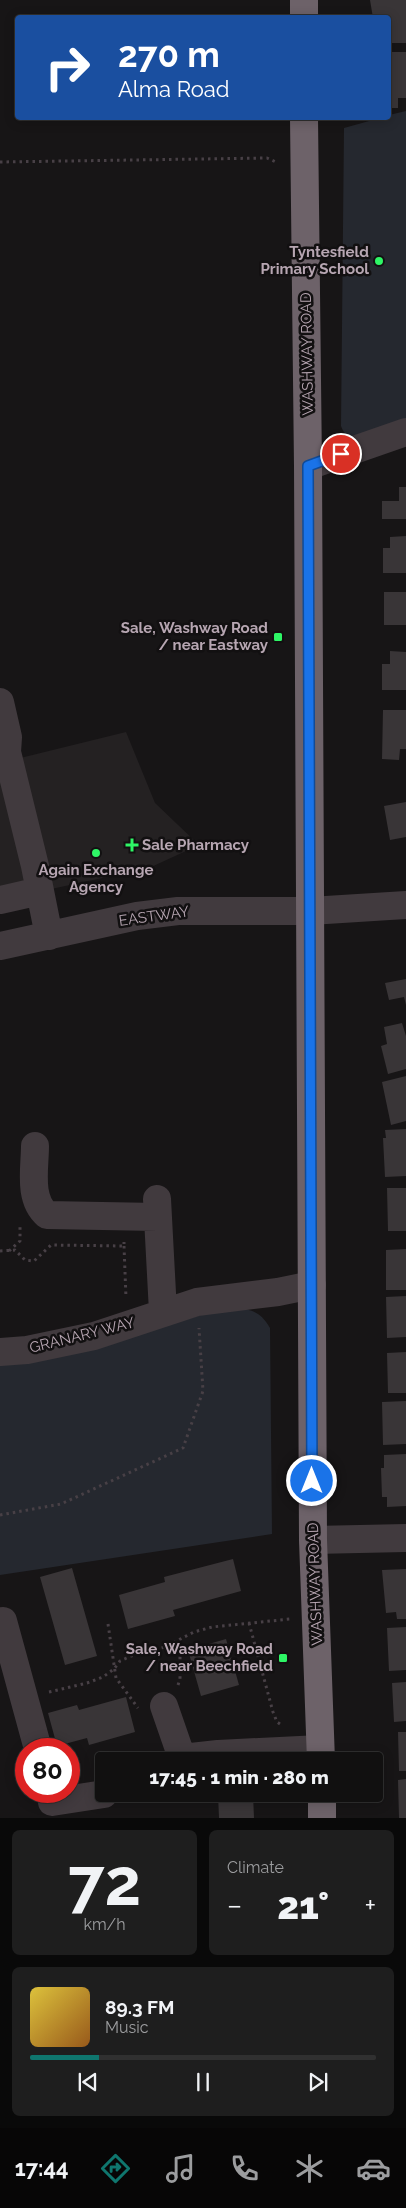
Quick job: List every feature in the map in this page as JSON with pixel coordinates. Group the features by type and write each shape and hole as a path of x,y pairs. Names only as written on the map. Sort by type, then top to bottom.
{"highway":[{"path":"304,0 304,15"},
{"name":"WASHWAY ROAD","path":"304,120 308,466 313,1540 320,1745"},
{"path":"322,1802 322,1818"}],"street":[{"path":"308,466 406,432"},
{"path":"0,702 8,737 7,752 49,936"},
{"path":"0,900 40,892"},
{"name":"EASTWAY","path":"0,946 137,916 178,910 310,912 406,905"},
{"path":"34,1146 35,1197 37,1204 47,1215 124,1217 157,1207 163,1312"},
{"name":"GRANARY WAY","path":"0,1352 52,1345 127,1326 196,1302 278,1292 312,1285"},
{"path":"313,1540 406,1538"},
{"path":"3,1620 35,1738"},
{"path":"164,1706 177,1752"},
{"path":"254,1752 320,1745"},
{"path":"51,1804 95,1796"}],"path":[{"path":"0,162 267,158 304,174"},
{"path":"124,1217 127,1326"},
{"path":"0,1251 15,1250 25,1260 34,1261 51,1245 124,1246"},
{"path":"0,1515 61,1504 183,1448 204,1391 196,1302"},
{"path":"25,1697 87,1683 114,1669 120,1661 131,1656 165,1648 212,1627 315,1617"},
{"path":"249,1623 277,1722 320,1745"},
{"path":"108,1624 116,1678 140,1709 164,1706 174,1700 180,1679 180,1640"}],"shaded area":[{"name":"Tyntesfield Primary School","path":"406,111 406,420 353,437 346,434 341,426 344,128 373,120 391,120 391,115"},
{"path":"126,732 155,803 199,845 149,868 0,900 0,763"},
{"path":"238,1308 257,1313 270,1328 272,1534 0,1575 0,1358 131,1336 208,1313"}],"building":[{"path":"370,0 406,0 406,43 391,43 391,15 372,15"},
{"path":"391,52 406,52 406,98 398,98 398,108 391,108"},
{"path":"399,487 406,487 406,519 382,519 382,501 399,501"},
{"path":"406,536 406,573 383,573 383,548 390,548 390,537"},
{"path":"384,592 406,592 406,625 384,625"},
{"path":"390,651 406,652 406,690 382,690 382,664 390,664"},
{"path":"383,710 406,710 406,749 400,749 399,760 382,759"},
{"path":"406,802 406,837 390,840 384,806"},
{"path":"406,979 406,1005 404,997 389,1000 385,983"},
{"path":"402,1023 406,1036 406,1069 388,1074 381,1046 387,1044 384,1027"},
{"path":"406,1076 406,1121 391,1125 382,1082"},
{"path":"406,1129 406,1176 385,1177 383,1138 386,1138 385,1130"},
{"path":"387,1188 406,1188 406,1231 388,1231"},
{"path":"406,1249 406,1290 386,1290 386,1250"},
{"path":"406,1296 406,1337 387,1338 386,1297"},
{"path":"406,1352 406,1393 388,1393 387,1353"},
{"path":"406,1401 406,1444 383,1445 382,1402"},
{"path":"406,1454 406,1506 387,1507 387,1497 382,1497 381,1468 384,1468 384,1455"},
{"path":"233,1559 241,1591 173,1610 175,1616 128,1629 119,1595 165,1582 164,1577"},
{"path":"72,1568 97,1656 65,1665 40,1577"},
{"path":"406,1569 406,1619 397,1619 396,1612 386,1613 382,1570"},
{"path":"406,1627 406,1670 389,1671 387,1628"},
{"path":"226,1639 239,1685 201,1696 188,1650"},
{"path":"406,1682 406,1721 394,1722 392,1683"},
{"path":"126,1697 135,1732 89,1745 87,1738 80,1740 80,1738 55,1738 48,1713 77,1705 79,1710"},
{"path":"398,1732 406,1732 406,1771 399,1771"},
{"path":"406,1779 406,1818 399,1818 398,1780"},
{"path":"218,1802 253,1802 254,1818 219,1818"}],"place":[{"name":"Tyntesfield Primary School","path":"379,261"},
{"name":"Sale, Washway Road / near Eastway","path":"278,637"},
{"name":"Sale Pharmacy","path":"132,845"},
{"name":"Again Exchange Agency","path":"96,853"},
{"name":"Sale, Washway Road / near Beechfield","path":"283,1658"}],"route":[{"path":"312,1481 308,466 341,454"}]}
